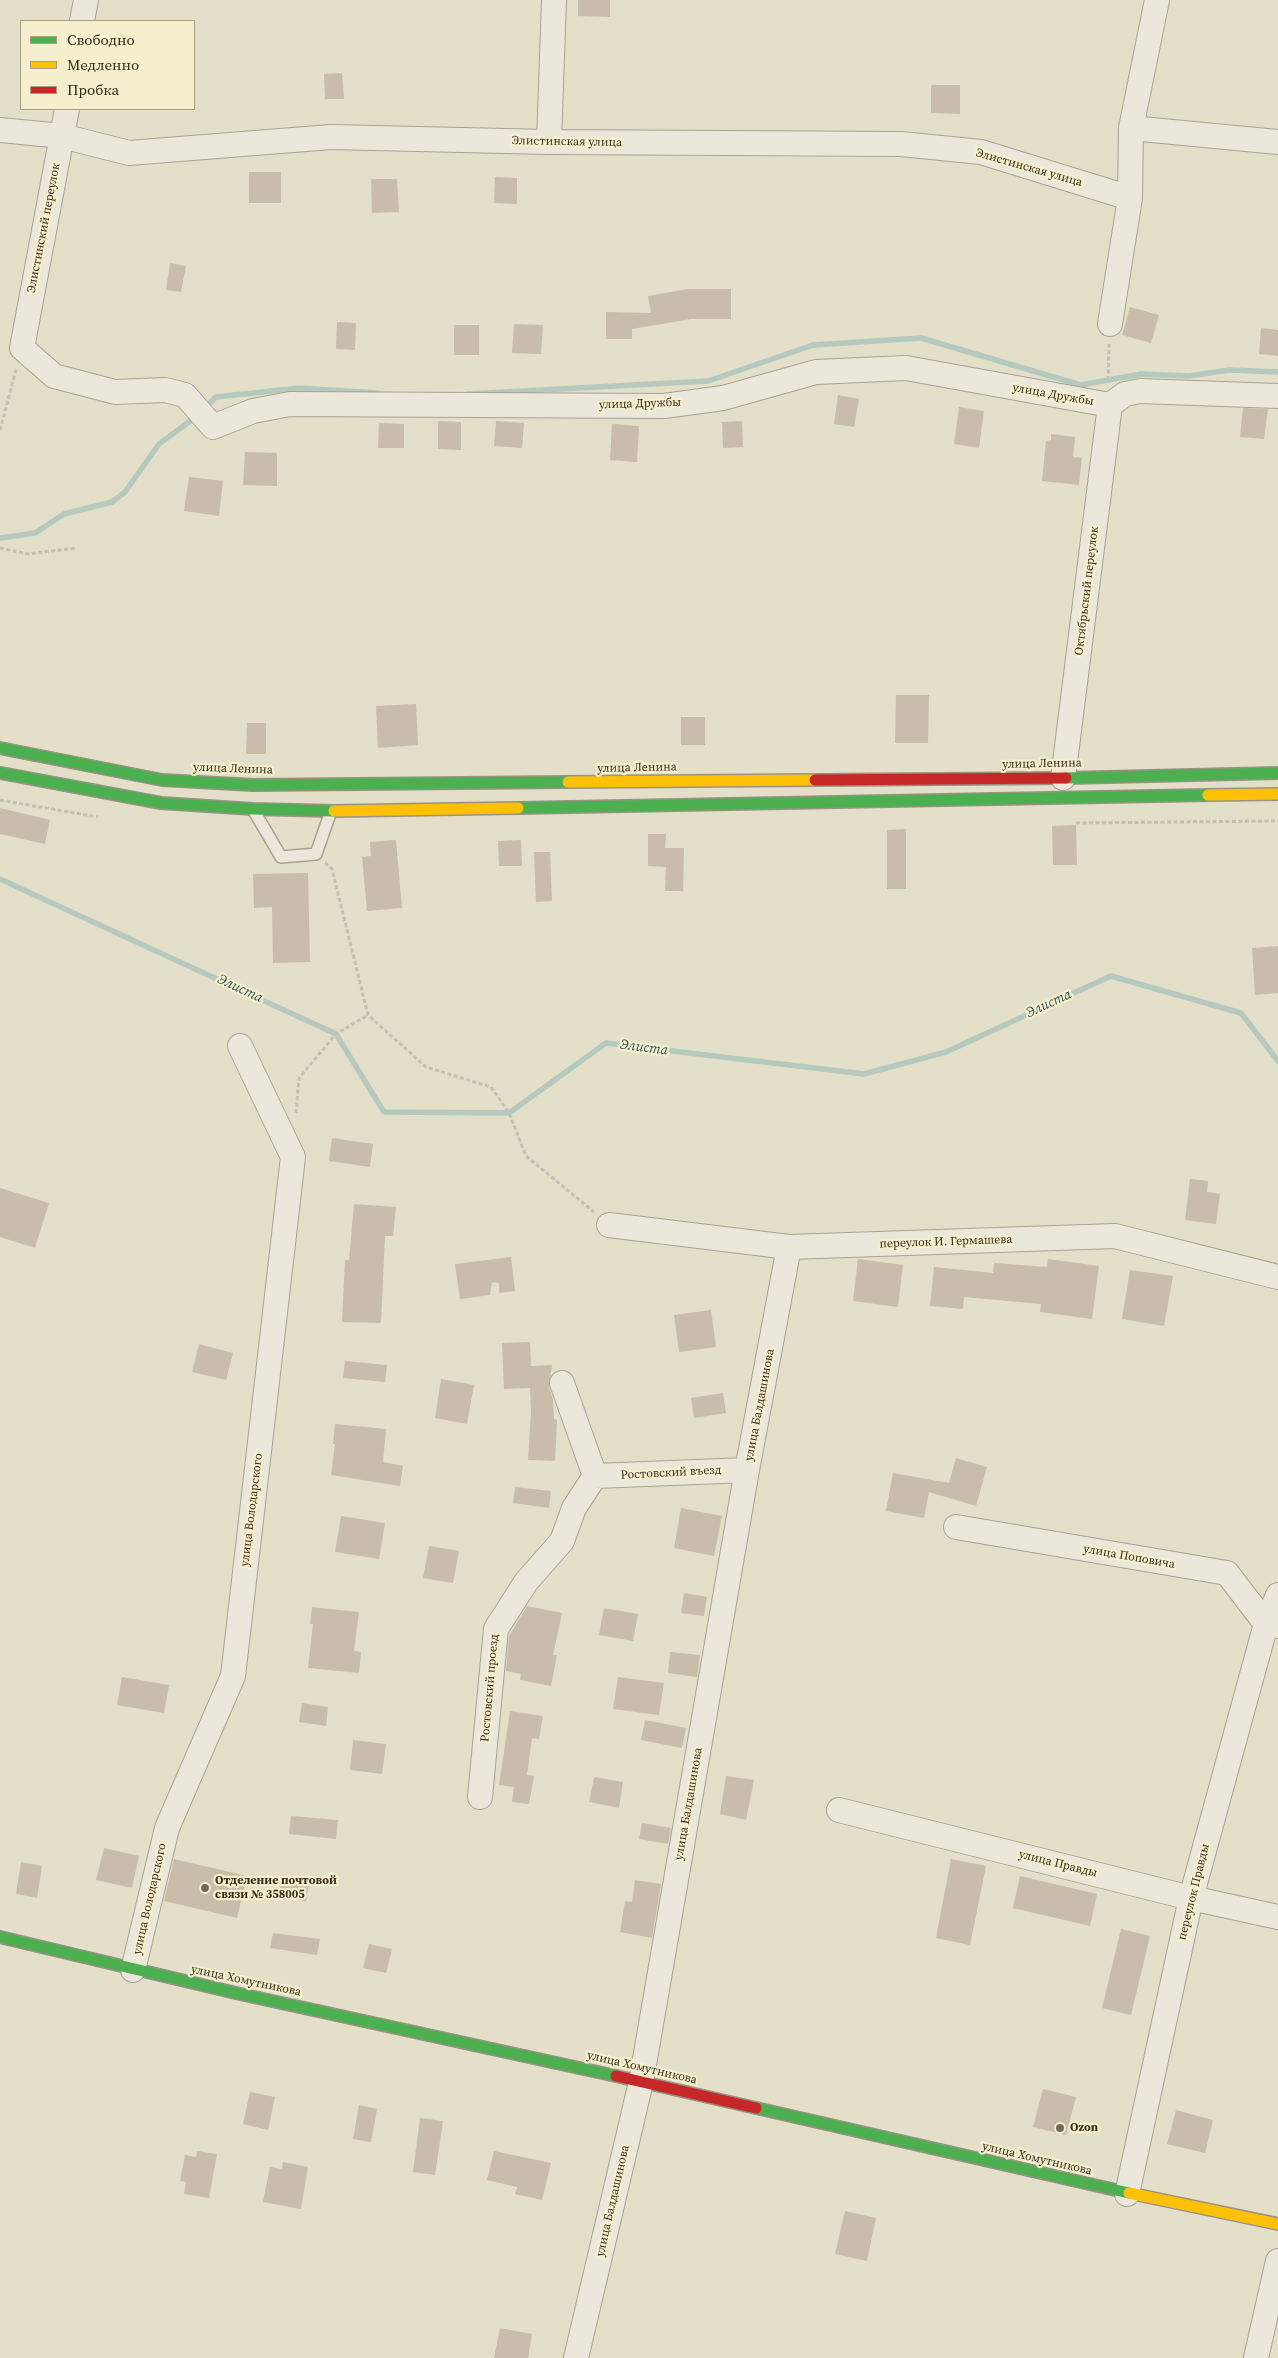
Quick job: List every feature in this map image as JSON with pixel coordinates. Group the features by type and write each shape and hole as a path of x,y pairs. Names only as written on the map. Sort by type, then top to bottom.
{"main road":[{"name":"улица Ленина","path":"0,748 162,780 253,785 1063,778 1278,773"},
{"path":"0,773 161,803 253,810 331,811 1278,794"},
{"name":"улица Хомутникова","path":"0,1937 133,1970 641,2082 1127,2194 1278,2224"}],"street":[{"path":"82,20 86,0"},
{"path":"550,142 554,0"},
{"path":"1110,324 1130,198 1131,128 1156,0"},
{"name":"Элистинский переулок","path":"22,348 66,110"},
{"path":"1131,128 1278,142"},
{"name":"Элистинская улица","path":"0,130 62,136 129,152 331,137 550,142 900,144 981,152 1130,198"},
{"name":"улица Дружбы","path":"22,348 54,376 116,392 165,390 185,395 213,426 253,411 290,404 664,406 723,398 816,372 906,368 1110,405 1125,394 1140,391 1278,396"},
{"name":"Октябрьский переулок","path":"1063,778 1110,405"},
{"name":"улица Володарского","path":"133,1970 167,1828 233,1676 293,1157 240,1046"},
{"name":"переулок И. Гермашева","path":"609,1225 790,1246 1115,1236 1278,1277"},
{"name":"улица Балдашинова","path":"576,2358 641,2082 747,1470 790,1246"},
{"path":"562,1383 595,1476"},
{"name":"Ростовский въезд","path":"595,1476 747,1470"},
{"name":"Ростовский проезд","path":"480,1797 496,1629 526,1582 562,1541 574,1508 595,1476"},
{"name":"улица Поповича","path":"956,1528 1227,1573 1272,1625"},
{"name":"переулок Правды","path":"1127,2194 1191,1898 1272,1625 1278,1595"},
{"name":"улица Правды","path":"839,1810 1191,1898 1278,1917"},
{"path":"1256,2358 1278,2261"}],"lane":[{"path":"253,810 281,857 316,854 331,811"}],"path":[{"path":"0,430 22,348"},
{"path":"0,548 28,554 75,548"},
{"path":"316,854 332,870 368,1015 426,1067 491,1087 508,1113 526,1156 609,1225"},
{"path":"296,1118 300,1078 336,1034 368,1015"}],"building":[{"path":"578,0 610,0 610,17 578,16"},
{"path":"342,73 344,99 325,99 324,74"},
{"path":"931,85 960,85 960,114 931,113"},
{"path":"249,172 281,172 281,203 249,203"},
{"path":"495,177 517,178 517,204 494,203"},
{"path":"371,179 397,179 399,212 372,213"},
{"path":"170,263 186,266 181,292 166,290"},
{"path":"688,289 731,289 731,319 691,319 632,329 632,339 606,339 606,312 651,313 648,296"},
{"path":"1130,307 1159,315 1151,343 1122,335"},
{"path":"337,322 356,323 355,350 336,349"},
{"path":"514,324 543,325 541,354 512,353"},
{"path":"454,325 479,325 479,355 454,355"},
{"path":"1261,328 1278,330 1278,356 1259,354"},
{"path":"838,395 859,399 854,427 834,424"},
{"path":"959,407 984,411 979,448 954,444"},
{"path":"1243,408 1268,409 1264,439 1240,437"},
{"path":"438,421 461,422 461,450 438,449"},
{"path":"496,421 524,423 522,448 494,446"},
{"path":"742,421 743,447 723,448 722,422"},
{"path":"379,423 404,424 404,448 378,448"},
{"path":"612,424 639,426 637,462 610,460"},
{"path":"1051,434 1075,437 1073,457 1082,458 1079,485 1042,481 1046,441 1051,440"},
{"path":"245,452 277,453 277,486 243,485"},
{"path":"189,477 223,481 219,516 184,511"},
{"path":"896,695 929,695 928,743 895,743"},
{"path":"416,704 418,745 378,748 376,706"},
{"path":"681,717 705,717 705,745 681,745"},
{"path":"247,723 266,723 266,754 246,754"},
{"path":"0,808 50,820 45,844 0,834"},
{"path":"1076,825 1077,865 1053,865 1052,826"},
{"path":"906,829 906,889 887,889 887,830"},
{"path":"648,834 666,834 665,848 684,848 683,891 665,891 666,867 648,866"},
{"path":"396,840 402,908 367,911 362,857 371,856 370,842"},
{"path":"521,840 522,866 499,866 498,841"},
{"path":"534,852 550,852 552,901 536,902"},
{"path":"308,873 310,962 273,963 272,907 254,908 253,874"},
{"path":"1278,946 1278,993 1255,995 1252,948"},
{"path":"332,1138 373,1144 370,1167 329,1161"},
{"path":"1190,1179 1208,1181 1207,1192 1220,1194 1216,1224 1185,1220"},
{"path":"0,1188 49,1203 35,1248 0,1237"},
{"path":"354,1204 396,1207 393,1236 385,1236 381,1323 342,1322 345,1260 349,1260"},
{"path":"511,1257 515,1291 499,1293 499,1283 492,1282 490,1295 460,1299 455,1264"},
{"path":"858,1259 903,1265 898,1307 853,1301"},
{"path":"1048,1259 1099,1266 1092,1319 1040,1312 1041,1304 964,1297 963,1309 930,1306 934,1267 993,1273 994,1263 1047,1267"},
{"path":"1130,1270 1173,1276 1164,1326 1122,1319"},
{"path":"711,1310 716,1347 679,1352 674,1315"},
{"path":"530,1342 531,1366 552,1365 549,1387 553,1400 554,1419 557,1420 555,1461 528,1460 531,1412 530,1388 504,1389 502,1343"},
{"path":"199,1344 233,1353 226,1380 192,1372"},
{"path":"345,1361 387,1365 385,1382 343,1378"},
{"path":"441,1379 474,1385 467,1424 435,1418"},
{"path":"723,1393 726,1413 694,1418 691,1398"},
{"path":"335,1424 386,1429 383,1462 403,1466 400,1486 331,1475 335,1444 333,1444"},
{"path":"956,1458 987,1467 976,1506 929,1492 924,1518 886,1511 893,1473 949,1483"},
{"path":"515,1487 551,1491 549,1508 513,1503"},
{"path":"681,1508 722,1516 714,1556 674,1548"},
{"path":"341,1516 385,1523 379,1559 335,1552"},
{"path":"429,1546 459,1551 453,1583 423,1578"},
{"path":"684,1593 707,1597 704,1616 681,1613"},
{"path":"527,1606 562,1613 553,1655 557,1655 551,1686 520,1680 521,1674 506,1671 509,1636"},
{"path":"312,1607 359,1612 354,1651 361,1652 359,1673 308,1668 313,1624 310,1624"},
{"path":"604,1608 638,1614 633,1641 599,1635"},
{"path":"670,1652 700,1655 697,1677 668,1673"},
{"path":"122,1677 169,1685 164,1713 117,1705"},
{"path":"618,1677 664,1683 659,1715 613,1709"},
{"path":"302,1703 328,1707 326,1726 299,1722"},
{"path":"510,1711 543,1716 539,1739 532,1738 527,1775 534,1776 529,1804 512,1802 514,1787 499,1785"},
{"path":"645,1720 686,1728 682,1748 641,1740"},
{"path":"353,1740 386,1744 382,1774 350,1770"},
{"path":"726,1776 754,1780 746,1820 720,1814"},
{"path":"594,1777 623,1782 619,1808 589,1802"},
{"path":"291,1816 338,1820 336,1839 289,1834"},
{"path":"642,1823 671,1828 668,1844 639,1839"},
{"path":"104,1848 139,1856 132,1888 96,1880"},
{"name":"Отделение почтовой связи № 358005","path":"174,1859 247,1876 237,1918 164,1901"},
{"path":"951,1859 986,1866 970,1945 936,1938"},
{"path":"21,1862 42,1866 37,1898 16,1894"},
{"path":"1020,1876 1097,1894 1090,1926 1013,1908"},
{"path":"281,1880 309,1884 306,1901 279,1897"},
{"path":"635,1880 661,1884 652,1938 620,1932 625,1901 632,1902"},
{"path":"1121,1929 1150,1936 1131,2015 1102,2008"},
{"path":"273,1933 320,1939 317,1955 270,1948"},
{"path":"369,1944 392,1949 386,1973 363,1968"},
{"path":"1043,2089 1076,2097 1066,2135 1033,2127"},
{"path":"250,2092 275,2097 268,2130 243,2124"},
{"path":"359,2105 377,2109 371,2142 353,2139"},
{"path":"1176,2110 1213,2120 1205,2153 1167,2144"},
{"path":"420,2118 443,2121 435,2175 413,2172"},
{"path":"197,2151 217,2154 209,2198 184,2194 186,2182 180,2181 185,2155 196,2157"},
{"path":"494,2151 551,2163 542,2200 515,2194 517,2187 487,2180"},
{"path":"283,2162 308,2167 301,2209 263,2202 270,2167 282,2169"},
{"path":"845,2211 876,2218 867,2261 835,2254"},
{"path":"500,2328 532,2334 528,2358 494,2358"}],"waterway":[{"path":"467,394 708,381 813,345 921,338 1081,385 1141,374 1189,376 1229,370 1278,372"},
{"path":"203,410 216,397 299,388 378,393"},
{"path":"0,538 35,533 64,514 112,502 125,492 159,444 197,416"},
{"name":"Элиста","path":"0,879 336,1034 384,1112 509,1113 606,1043 864,1074 946,1052 1111,976 1241,1013 1278,1061"}],"traffic: fast":[{"path":"0,748 162,780 253,785 568,782"},
{"path":"0,773 161,803 253,809 334,811"},
{"path":"1066,778 1278,773"},
{"path":"518,808 1208,795"},
{"path":"0,1937 240,1994 616,2076"},
{"path":"756,2108 1129,2193"}],"traffic: slow":[{"path":"568,782 815,780"},
{"path":"1208,795 1278,794"},
{"path":"334,811 518,808"},
{"path":"1129,2193 1278,2224"}],"traffic: jam":[{"path":"815,780 1066,778"},
{"path":"616,2076 756,2108"}],"place":[{"name":"Отделение почтовой связи № 358005","path":"205,1888"},
{"name":"Ozon","path":"1060,2128"}]}
